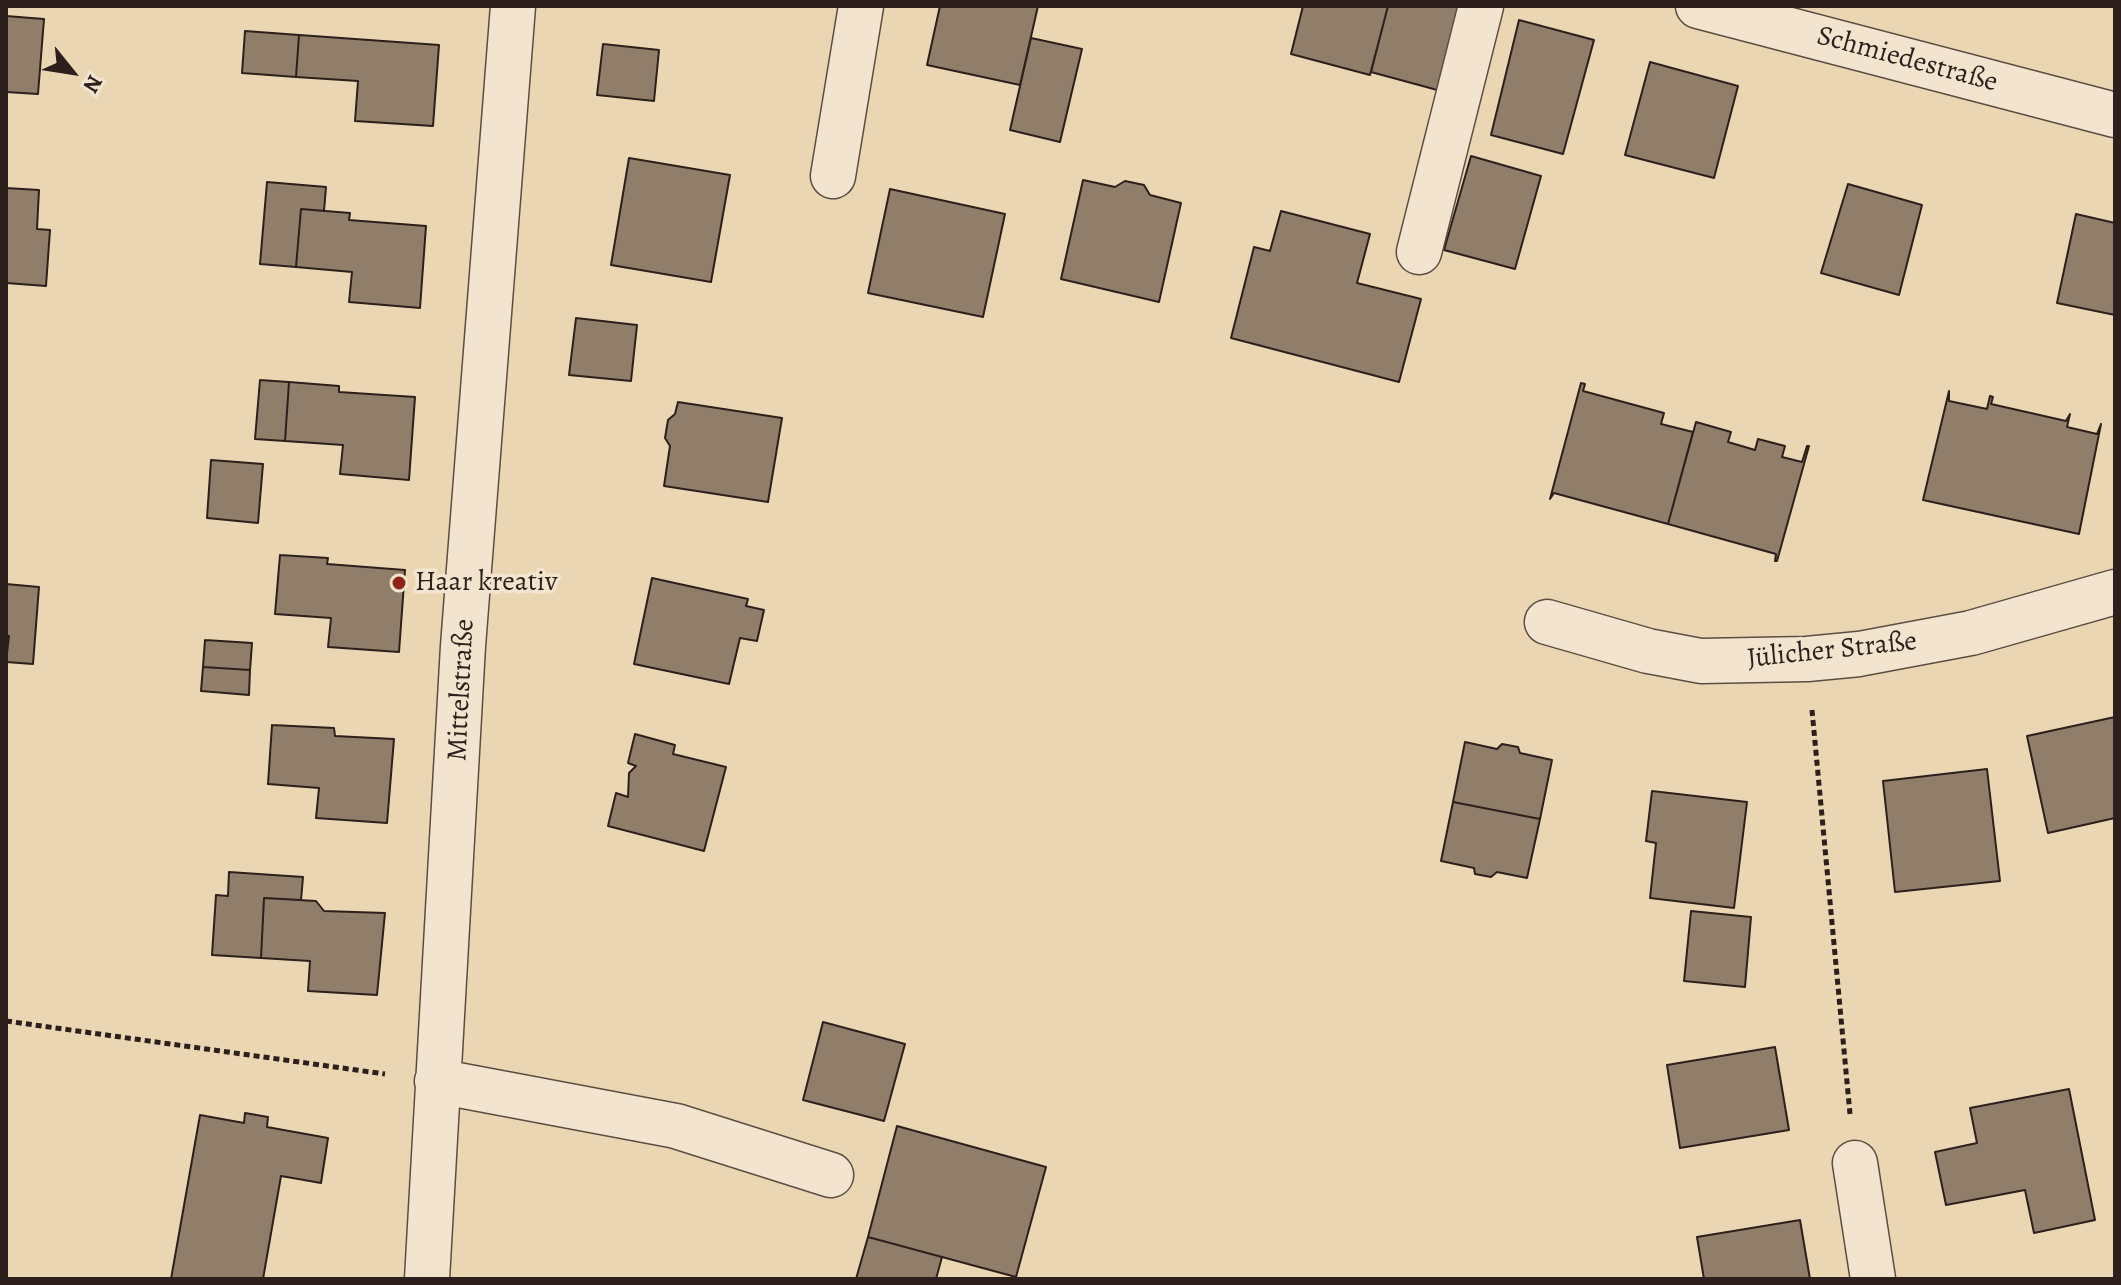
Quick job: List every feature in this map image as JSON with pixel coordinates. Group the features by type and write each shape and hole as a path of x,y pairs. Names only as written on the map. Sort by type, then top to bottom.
{"street":[{"name":"Mittelstraße","path":"427,1279 463,646 513,6"},
{"path":"833,176 861,6"},
{"path":"1419,252 1481,6"},
{"name":"Schmiedestraße","path":"1698,6 1764,14 2115,115"},
{"name":"Jülicher Straße","path":"1547,622 1648,651 1701,661 1807,659 1859,654 1971,633 2115,592"},
{"path":"437,1081 676,1126 831,1175"},
{"path":"1855,1163 1873,1279"}],"path":[{"path":"1807,659 1855,1163"},
{"path":"6,1021 437,1081"}],"building":[{"path":"940,6 1038,6 1020,85 927,65"},
{"path":"1303,6 1388,6 1370,75 1291,54"},
{"path":"1388,6 1463,6 1441,91 1371,72"},
{"path":"6,16 44,19 38,94 6,92"},
{"path":"1519,20 1594,40 1563,154 1491,135"},
{"path":"245,31 299,35 296,77 242,73"},
{"path":"299,35 439,45 433,126 355,121 358,81 296,77"},
{"path":"1031,38 1082,49 1060,142 1010,130"},
{"path":"603,44 659,50 654,101 597,95"},
{"path":"1650,62 1738,86 1714,178 1625,155"},
{"path":"1471,156 1541,176 1515,269 1444,250"},
{"path":"629,158 730,175 711,282 611,265"},
{"path":"1083,180 1115,187 1125,181 1144,185 1150,195 1181,203 1159,302 1061,279"},
{"path":"267,182 326,187 324,211 301,209 296,267 260,264"},
{"path":"1848,184 1922,205 1899,295 1821,273"},
{"path":"6,188 39,190 37,229 50,230 46,286 6,283"},
{"path":"890,189 1005,214 983,317 868,293"},
{"path":"301,209 350,213 349,220 426,226 420,308 349,302 352,272 296,267"},
{"path":"1281,211 1370,234 1357,283 1421,299 1399,382 1231,338 1254,247 1270,251"},
{"path":"2076,214 2115,223 2115,315 2057,303"},
{"path":"576,318 637,325 631,381 569,375"},
{"path":"260,380 289,382 285,441 255,439"},
{"path":"289,382 339,386 339,392 415,397 409,480 340,474 343,445 285,441"},
{"path":"1581,383 1585,384 1583,391 1664,413 1661,424 1693,432 1668,524 1554,493 1550,499"},
{"path":"1949,391 1949,401 1987,409 1990,396 1993,397 1991,404 2066,421 2070,414 2067,427 2097,434 2101,424 2079,534 1923,500"},
{"path":"678,402 782,418 768,502 664,486 670,446 665,438 668,420 675,414"},
{"path":"1696,422 1731,432 1728,442 1755,450 1758,439 1785,446 1782,457 1802,462 1809,446 1777,561 1776,554 1668,524"},
{"path":"211,460 263,464 258,523 207,518"},
{"path":"280,555 328,558 327,564 405,570 399,652 328,647 331,618 275,614"},
{"path":"652,578 748,599 746,606 764,610 757,641 740,638 729,684 634,664"},
{"path":"6,584 39,587 33,664 6,662 9,636 6,636"},
{"path":"205,640 252,643 250,670 203,667"},
{"path":"203,667 250,670 249,695 201,691"},
{"path":"2115,717 2115,818 2048,833 2027,736"},
{"path":"272,725 334,728 335,736 394,739 387,823 316,818 319,788 268,784"},
{"path":"635,734 675,745 673,754 726,767 704,851 608,826 616,793 628,797 629,773 636,766 628,763"},
{"path":"1465,742 1497,749 1502,744 1518,747 1520,753 1552,760 1540,819 1453,802"},
{"path":"1987,769 2000,881 1895,892 1883,781"},
{"path":"1652,791 1747,802 1734,908 1650,898 1656,843 1646,841"},
{"path":"1453,802 1540,819 1527,878 1497,872 1491,877 1475,874 1474,868 1441,861"},
{"path":"229,872 303,877 301,900 264,898 261,958 212,955 216,895 228,896"},
{"path":"264,898 316,901 324,911 385,913 377,995 308,991 310,961 261,958"},
{"path":"1691,911 1751,917 1745,987 1684,981"},
{"path":"823,1022 905,1044 884,1121 803,1100"},
{"path":"1775,1047 1789,1130 1680,1148 1667,1065"},
{"path":"2069,1089 2095,1220 2034,1233 2025,1190 1946,1205 1935,1152 1977,1143 1970,1108"},
{"path":"245,1113 268,1117 267,1127 328,1138 321,1183 281,1176 263,1279 171,1279 200,1115 244,1123"},
{"path":"897,1126 1046,1167 1016,1277 868,1237"},
{"path":"1800,1220 1810,1279 1704,1279 1697,1237"},
{"path":"868,1237 942,1257 936,1279 856,1279"}],"place":[{"name":"Haar kreativ","path":"399,583"}]}
